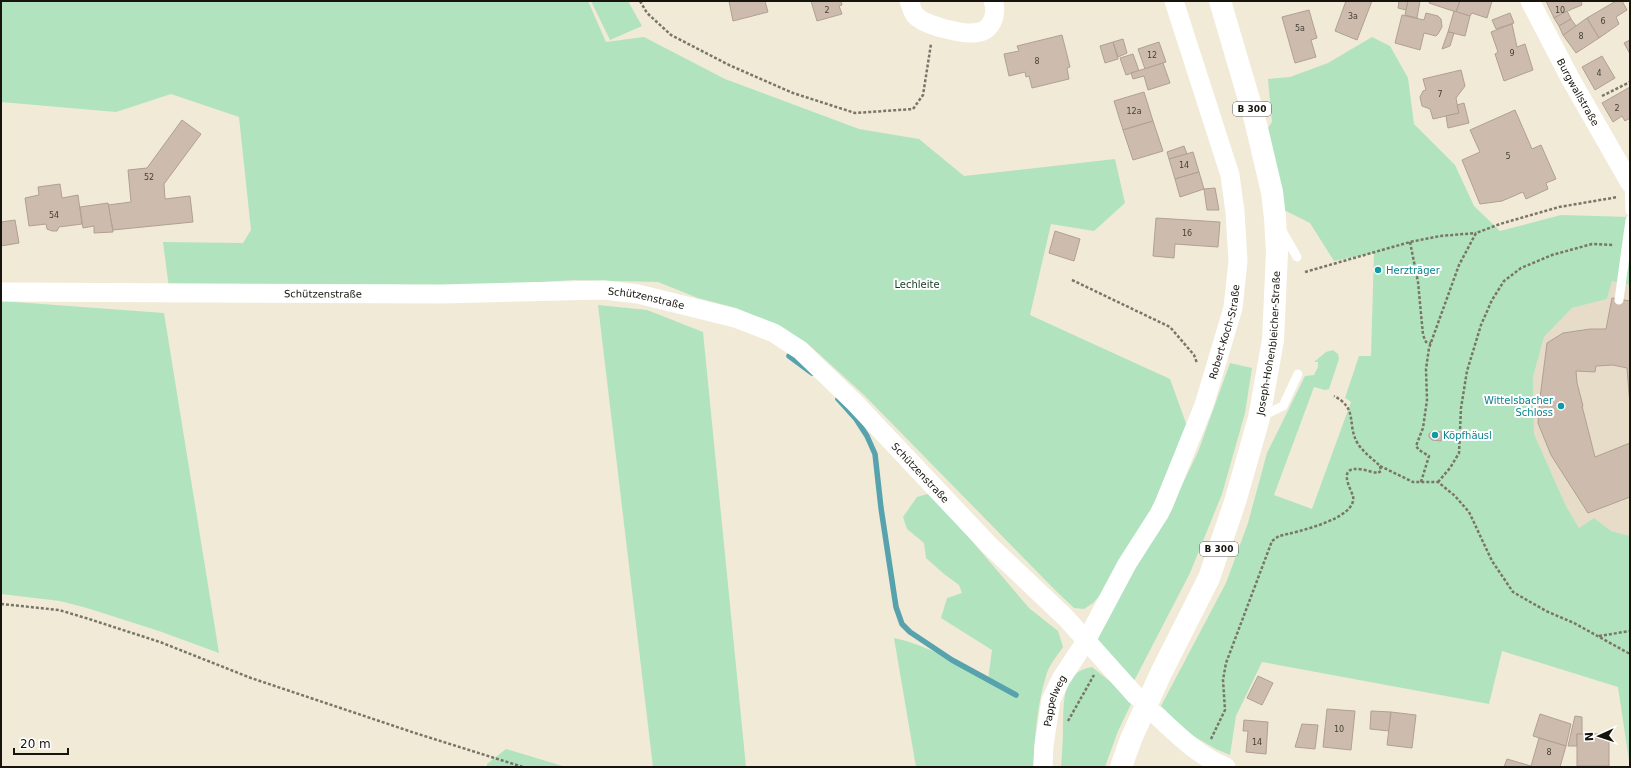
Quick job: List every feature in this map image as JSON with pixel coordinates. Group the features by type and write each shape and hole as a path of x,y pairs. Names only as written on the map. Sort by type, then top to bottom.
{"main road":[{"name":"Joseph-Hohenbleicher-Straße","path":"1121,767 1130,739 1161,673 1209,578 1235,502 1259,418 1273,340 1277,252 1272,192 1255,120 1220,1"}],"street":[{"path":"909,1 914,15 923,21 934,26 960,32 980,32 988,28 995,13 993,1"},
{"name":"Robert-Koch-Straße","path":"1086,641 1127,564 1164,504 1204,405 1233,308 1238,261 1235,212 1230,175 1174,1"},
{"name":"Burgwallstraße","path":"1530,1 1630,186"},
{"name":"Schützenstraße","path":"1,292 441,294 604,290 638,294 735,318 774,333 800,350 855,403 989,545 1066,618 1136,696"},
{"name":"Pappelweg","path":"1043,767 1044,744 1052,700 1062,679 1086,641"},
{"path":"1156,715 1183,741 1203,755 1226,767"}],"lane":[{"path":"1630,186 1630,211"},
{"path":"1275,218 1297,257"},
{"path":"1620,300 1630,220"},
{"path":"1259,418 1283,406 1298,374"}],"path":[{"path":"640,1 647,13 671,35 691,46 792,93 855,113 913,108 923,95 934,26"},
{"path":"1585,105 1630,82"},
{"path":"1306,272 1410,242 1440,236 1476,233 1500,224 1630,186"},
{"path":"1421,482 1429,456 1416,446 1423,428 1426,400 1426,368 1431,343 1459,265 1476,233"},
{"path":"1410,242 1418,282 1423,335 1426,342 1431,343"},
{"path":"1438,482 1450,468 1459,453 1461,408 1467,371 1481,325 1492,300 1504,281 1521,268 1552,255 1592,244 1620,245"},
{"path":"1072,280 1170,327 1194,355 1198,367"},
{"path":"1334,396 1348,407 1358,444 1380,466 1404,479 1413,482 1438,482 1455,496 1469,512 1492,561 1513,592 1546,611 1574,623 1630,654"},
{"path":"1203,755 1225,710 1223,680 1226,664 1272,541 1279,536 1338,518 1347,512 1354,500 1346,477 1347,473 1354,469 1378,473 1381,471 1380,466"},
{"path":"1,604 59,610 89,619 160,642 251,678 415,733 523,767"},
{"path":"1597,636 1630,631"},
{"path":"1065,727 1085,689 1104,661"}],"shaded area":[{"path":"1612,281 1630,285 1630,536 1611,531 1594,518 1579,528 1566,506 1534,434 1533,377 1544,337 1572,308 1607,299"}],"green space":[{"name":"Lechleite","path":"1,1 588,1 606,42 644,37 725,79 859,129 919,139 964,176 1115,159 1125,203 1094,231 1051,224 1030,315 1170,379 1187,426 1151,510 1103,592 1093,603 1084,609 1074,608 864,395 807,343 779,327 736,308 698,298 658,282 575,280 441,288 169,288 163,242 243,243 251,230 239,117 171,94 116,112 1,102"},
{"path":"591,1 628,1 642,26 610,40"},
{"path":"1372,37 1390,46 1408,78 1414,124 1455,165 1474,206 1500,231 1561,215 1630,217 1630,285 1612,281 1607,299 1572,308 1544,337 1533,377 1534,434 1566,506 1579,528 1594,518 1611,531 1630,536 1630,767 1618,687 1502,651 1489,704 1262,662 1236,716 1230,755 1188,733 1161,706 1226,583 1248,523 1267,453 1305,376 1314,375 1318,367 1318,362 1314,362 1326,352 1333,350 1338,354 1339,359 1329,389 1325,390 1314,387 1274,495 1312,509 1351,402 1345,398 1359,356 1371,356 1374,253 1334,261 1310,223 1284,210 1267,129 1272,122 1268,79 1290,77 1328,63"},
{"path":"1,301 164,313 219,653 159,631 87,608 60,601 1,594"},
{"path":"598,305 647,310 703,332 746,767 653,767"},
{"path":"1230,363 1252,368 1245,413 1222,494 1190,573 1134,681 1098,640 1098,631 1169,512 1198,452"},
{"path":"931,493 1029,608 1058,631 1063,647 1049,668 1040,698 1033,767 916,767 894,638 930,650 954,661 988,680 992,650 941,618 947,598 962,593 959,585 926,558 924,543 907,529 903,517 917,497"},
{"path":"1092,667 1133,700 1118,731 1105,767 1061,767 1064,699 1066,690 1069,682 1075,675 1082,670"},
{"path":"506,749 566,767 487,767 487,764"}],"building":[{"path":"729,1 765,1 768,12 733,21"},
{"path":"811,1 841,1 842,5 839,6 842,14 817,21"},
{"path":"1346,1 1372,1 1357,40 1335,31"},
{"path":"1399,1 1408,1 1406,10 1398,8"},
{"path":"1408,1 1420,1 1417,18 1405,15"},
{"path":"1430,1 1460,1 1456,12 1429,3"},
{"path":"1460,1 1492,1 1487,18 1472,13 1470,16 1456,12"},
{"path":"1546,1 1581,1 1582,5 1554,18"},
{"path":"1616,1 1622,1 1627,10 1616,17 1619,24 1599,38 1587,18"},
{"path":"1309,10 1317,38 1311,40 1316,57 1295,63 1282,17"},
{"path":"1454,11 1470,16 1465,36 1448,32"},
{"path":"1567,11 1571,19 1559,26 1554,18"},
{"path":"1426,13 1438,16 1441,19 1442,27 1436,36 1424,33 1420,50 1395,43 1402,15 1424,20"},
{"path":"1510,13 1514,23 1496,29 1492,20"},
{"path":"1587,18 1599,38 1576,53 1563,35"},
{"path":"1571,19 1576,26 1563,35 1559,26"},
{"path":"1512,24 1517,47 1525,44 1533,70 1504,81 1495,54 1498,52 1491,32"},
{"path":"1448,32 1454,33 1450,46 1442,49"},
{"path":"1062,35 1070,67 1067,68 1069,79 1032,88 1029,76 1026,77 1025,72 1009,76 1004,54 1019,51 1017,46"},
{"path":"1123,39 1127,53 1118,57 1113,42"},
{"path":"1630,40 1630,54 1624,43"},
{"path":"1113,42 1118,59 1105,63 1100,46"},
{"path":"1159,42 1166,62 1145,69 1138,49"},
{"path":"1133,54 1139,71 1126,75 1120,58"},
{"path":"1602,56 1615,78 1595,90 1582,67"},
{"path":"1163,63 1170,83 1148,90 1144,76 1133,79 1131,73"},
{"path":"1461,70 1465,86 1456,98 1459,113 1433,119 1430,109 1422,106 1420,97 1423,91 1426,90 1423,79"},
{"path":"1630,87 1630,118 1625,121 1622,116 1613,122 1602,103"},
{"path":"1144,92 1153,121 1123,130 1114,101"},
{"path":"1464,103 1469,123 1448,128 1446,116 1459,113 1457,105"},
{"path":"1515,110 1532,149 1541,145 1556,179 1546,183 1548,189 1526,199 1523,192 1502,201 1480,204 1462,160 1480,152 1470,130"},
{"path":"182,120 201,134 164,184 165,199 190,196 193,222 113,230 108,205 131,202 128,170 147,168"},
{"path":"1153,121 1163,151 1133,160 1123,130"},
{"path":"1184,146 1187,154 1169,159 1167,152"},
{"path":"1193,152 1199,172 1175,179 1169,159"},
{"path":"1199,172 1204,189 1180,197 1175,179"},
{"path":"60,184 62,198 78,195 82,224 59,227 57,231 47,229 46,224 29,226 25,198 39,195 38,187"},
{"path":"1215,188 1219,210 1207,210 1204,189"},
{"path":"108,203 113,232 94,233 94,226 83,228 80,207"},
{"path":"1156,218 1220,222 1218,247 1175,244 1174,258 1153,256"},
{"path":"15,220 19,243 1,246 1,222"},
{"path":"1055,231 1080,239 1074,261 1049,253"},
{"name":"Wittelsbacher Schloss","path":"1612,298 1630,301 1630,405 1627,368 1613,365 1596,366 1595,372 1576,371 1577,383 1595,457 1630,443 1630,497 1588,513 1551,455 1538,423 1540,398 1547,343 1563,333 1590,329 1606,329"},
{"name":"Köpfhäusl","path":"1433,431 1442,432 1441,441 1432,440 1429,437 1429,434"},
{"path":"1258,676 1273,683 1262,705 1247,698"},
{"path":"1327,709 1355,711 1351,750 1323,747"},
{"path":"1371,711 1391,712 1389,731 1370,729"},
{"path":"1391,712 1416,715 1412,748 1387,745"},
{"path":"1540,714 1571,724 1566,746 1533,736"},
{"path":"1575,716 1582,717 1582,734 1577,734 1577,746 1568,746"},
{"path":"1244,720 1268,722 1266,754 1246,752 1248,731 1243,731"},
{"path":"1302,724 1318,725 1315,749 1295,747"},
{"path":"1577,734 1609,734 1609,766 1577,766"},
{"path":"1539,738 1566,746 1560,767 1504,767 1507,759 1531,766"}],"waterway":[{"path":"789,356 812,373"},
{"path":"838,399 856,419 867,436 875,454 881,508 896,607 902,624 910,632 952,660 1016,695"}],"place":[{"name":"Herzträger","path":"1378,270"},
{"name":"Wittelsbacher Schloss","path":"1561,406"},
{"name":"Köpfhäusl","path":"1435,435"}]}
